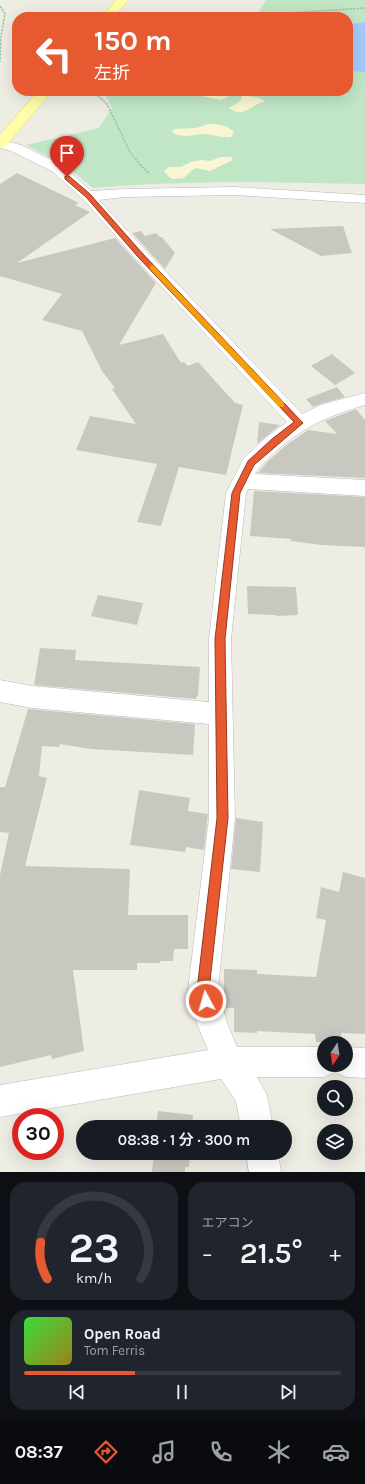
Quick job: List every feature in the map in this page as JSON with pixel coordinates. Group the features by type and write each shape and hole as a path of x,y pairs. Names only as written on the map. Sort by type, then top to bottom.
{"main road":[{"path":"112,12 122,0"},
{"path":"0,144 41,96"}],"street":[{"path":"0,144 16,148 57,168 88,196 141,255 299,423"},
{"path":"88,196 124,193 234,191 365,199"},
{"path":"256,1120 251,1095 228,1062 212,1024 203,990 222,818 220,639 236,493 251,463 274,441 299,423 330,409 365,399"},
{"path":"241,481 365,488"},
{"path":"0,691 32,697 222,714"},
{"path":"0,1101 228,1062 317,1062"},
{"path":"353,1062 365,1063"},
{"path":"263,1160 265,1172"}],"path":[{"path":"0,6 5,14 1,36 0,62"},
{"path":"304,12 365,8"},
{"path":"98,96 108,105 116,125 133,155 144,170 150,174"}],"green space":[{"path":"266,0 365,0 365,184 263,182 195,183 127,185 93,188 66,166 26,145 99,128 112,108 106,96 353,96 353,12 259,12"}],"sand":[{"path":"201,96 228,96 221,100"},
{"path":"242,96 257,97 265,101 243,112 237,112 229,108 240,101"},
{"path":"209,124 223,125 234,132 231,137 221,137 205,134 181,136 173,133 172,131 175,129 196,128"},
{"path":"221,157 231,157 233,160 210,171 196,168 184,178 174,179 169,177 164,171 169,167 181,167 191,162 201,160 210,161"}],"water":[{"path":"365,22 365,72 353,71 353,24"}],"building":[{"path":"17,173 79,203 75,205 90,212 17,263 115,238 156,283 119,345 163,334 181,363 184,362 188,366 198,362 235,403 243,405 226,475 179,467 161,526 137,522 157,464 76,450 90,416 136,424 112,389 115,388 102,371 82,331 42,320 62,294 0,276 0,184"},
{"path":"343,226 352,253 321,256 270,229"},
{"path":"141,231 145,236 156,233 162,237 175,253 165,269 132,233"},
{"path":"332,354 355,373 335,385 311,366"},
{"path":"337,387 345,397 313,407 306,399"},
{"path":"356,409 365,420 365,478 258,473 267,462 285,446 308,430 337,434 325,421"},
{"path":"259,422 280,425 257,444"},
{"path":"254,491 365,497 365,547 322,545 291,541 291,539 250,536"},
{"path":"247,586 296,587 298,615 276,616 248,614"},
{"path":"98,595 143,603 137,625 91,616"},
{"path":"40,648 76,650 75,660 200,667 198,696 196,699 34,685"},
{"path":"28,709 195,724 193,755 91,749 60,744 59,747 42,746 39,776 47,778 25,866 130,869 128,915 188,915 188,949 174,949 173,961 160,961 160,963 137,963 137,970 73,970 84,1051 52,1059 51,1055 0,1067 0,875 9,833 0,832 0,787 5,787"},
{"path":"139,790 190,798 188,811 208,814 204,850 186,847 185,852 130,845"},
{"path":"236,818 263,822 260,872 231,869"},
{"path":"343,872 365,878 365,1034 341,1033 341,1036 317,1036 317,1042 315,1034 257,1031 257,1033 234,1032 234,1008 224,1008 224,969 257,970 257,974 316,977 326,920 316,918 321,887 339,892"},
{"path":"158,1111 193,1115 193,1120 157,1120"},
{"path":"153,1160 190,1160 189,1167 185,1167 185,1172 152,1172"}],"slow traffic":[{"path":"152,267 282,405"}],"route":[{"path":"67,177 88,196 141,255 299,423 274,441 251,463 236,493 220,639 222,818 203,990 206,1001"}]}
